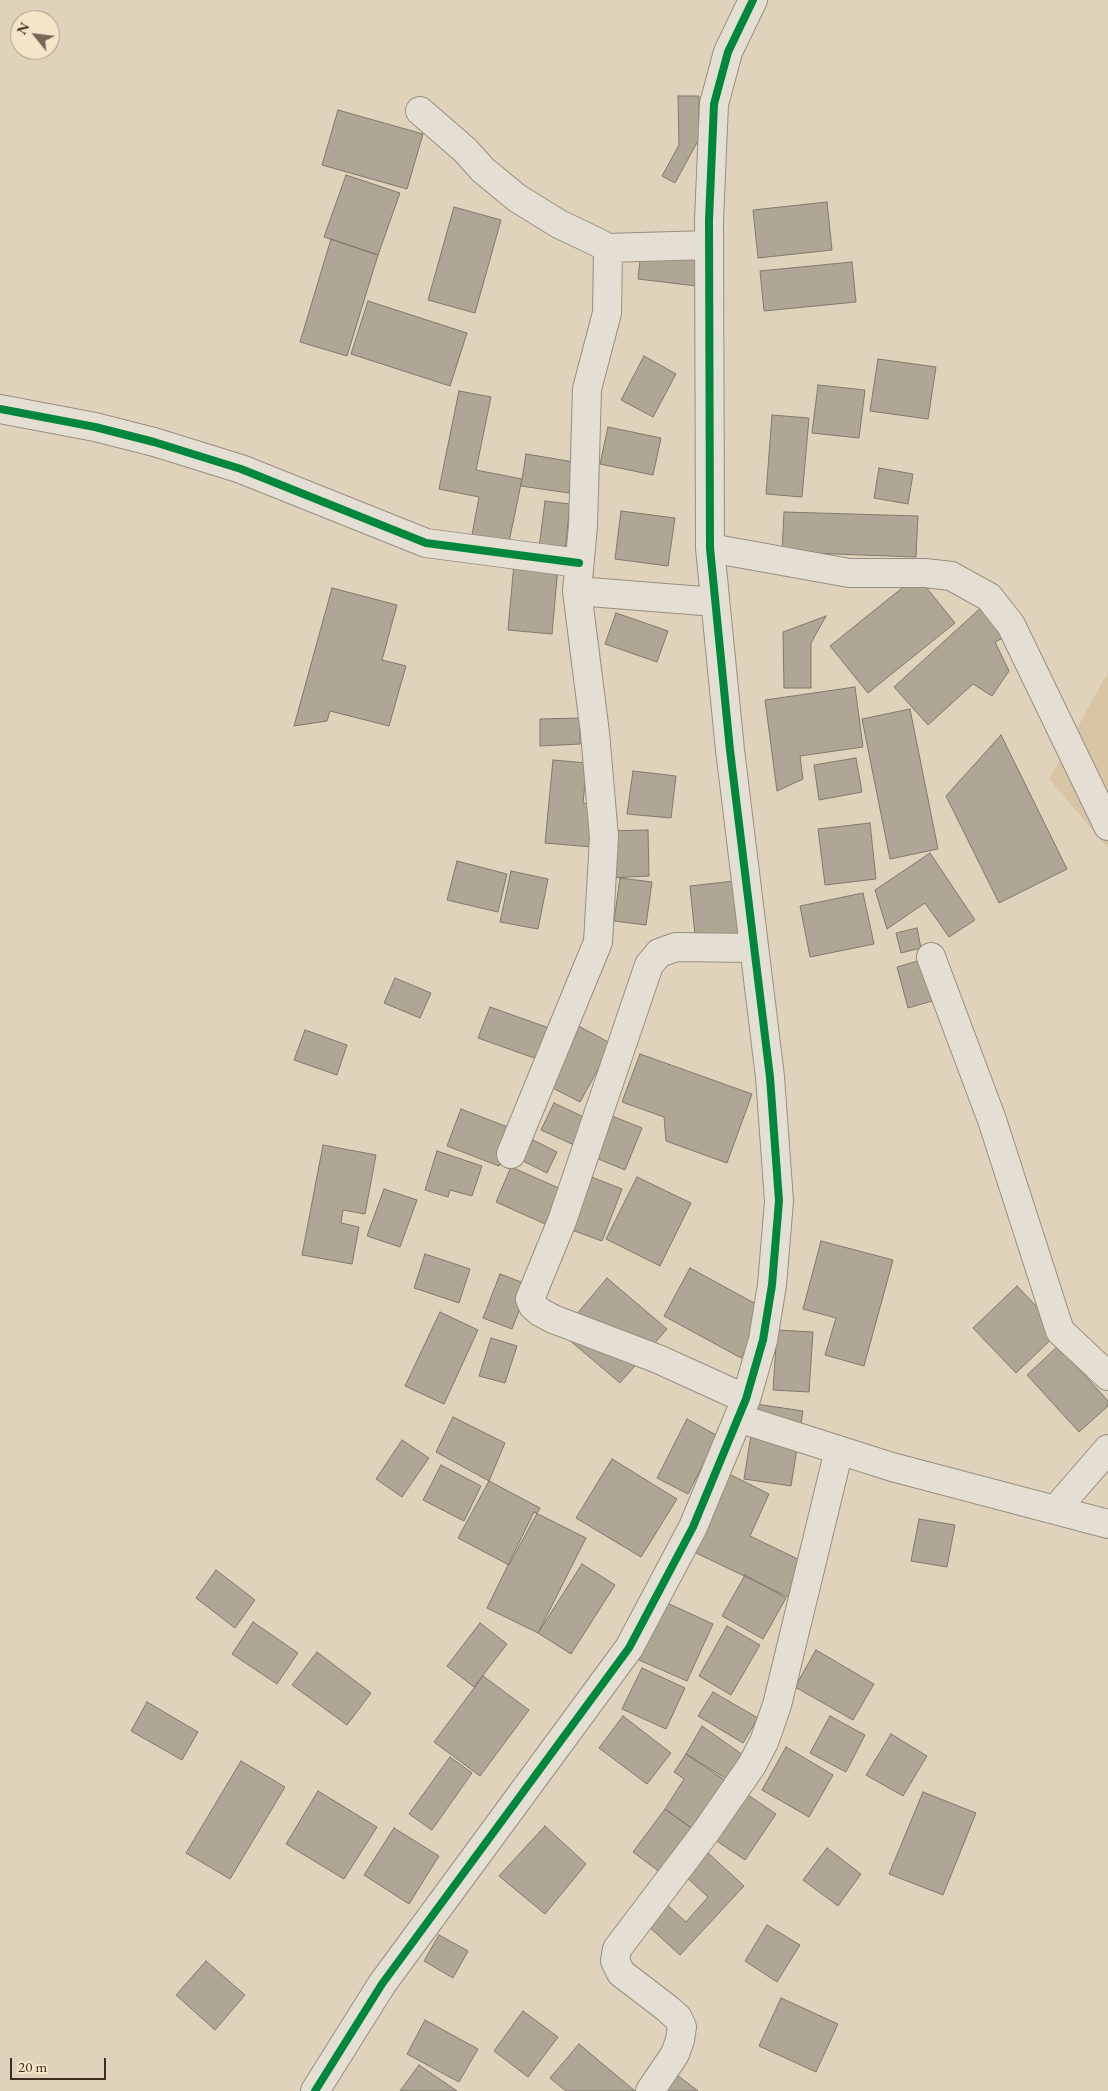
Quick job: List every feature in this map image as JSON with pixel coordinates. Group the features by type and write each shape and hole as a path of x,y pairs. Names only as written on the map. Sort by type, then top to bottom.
{"street":[{"path":"315,2091 382,1984 629,1648 692,1526 742,1408 763,1340 772,1285 779,1201 770,1077 752,948 710,548 709,245 714,104 728,52 753,0"},
{"path":"420,111 465,150 483,170 517,198 559,224 606,248 709,245"},
{"path":"510,1154 598,942 604,837 596,733 577,591 580,563 587,389 607,313 608,254 606,248"},
{"path":"0,409 95,427 154,442 241,469 426,543 580,563"},
{"path":"710,548 849,573 925,573 951,576 989,597 1011,624 1108,826"},
{"path":"577,591 715,602"},
{"path":"752,948 676,947 659,953 650,965 562,1221 530,1299 533,1306 546,1316 658,1359 742,1408 839,1450 892,1467 1108,1524"},
{"path":"931,957 992,1120 1060,1331 1108,1376"},
{"path":"1056,1509 1108,1449"},
{"path":"650,2091 675,2054 682,2028 678,2018 621,1972 615,1961 617,1950 705,1833 752,1765 764,1742 777,1704 839,1450"}],"shaded area":[{"path":"1108,672 1108,848 1049,779"}],"building":[{"path":"678,96 699,96 699,139 675,183 662,176 679,145"},
{"path":"338,110 423,134 407,189 322,165"},
{"path":"346,175 400,193 378,255 324,237"},
{"path":"827,202 832,250 758,258 753,210"},
{"path":"454,207 501,220 475,313 428,300"},
{"path":"331,239 378,255 347,356 300,342"},
{"path":"642,241 710,249 705,287 638,279"},
{"path":"852,262 856,302 764,311 760,271"},
{"path":"368,301 467,333 450,386 351,354"},
{"path":"644,356 676,374 653,417 621,400"},
{"path":"878,359 936,367 928,419 870,411"},
{"path":"818,385 865,390 859,438 812,433"},
{"path":"459,391 491,397 476,470 522,479 509,542 472,535 479,497 439,489"},
{"path":"772,415 809,418 802,497 766,494"},
{"path":"608,427 661,438 653,475 600,464"},
{"path":"526,454 574,462 569,493 521,486"},
{"path":"879,468 913,474 908,504 874,498"},
{"path":"545,501 570,504 565,551 539,548"},
{"path":"621,511 675,518 668,566 615,559"},
{"path":"784,512 918,516 916,557 782,552"},
{"path":"514,563 558,567 552,634 508,630"},
{"path":"917,576 955,623 868,693 830,646"},
{"path":"332,588 397,605 382,660 406,666 389,726 330,711 327,721 294,726"},
{"path":"986,603 1013,633 995,642 1009,671 992,696 973,684 928,725 894,687"},
{"path":"616,613 668,631 657,662 605,644"},
{"path":"826,616 811,643 811,688 784,688 783,632"},
{"path":"855,687 863,747 800,756 803,779 777,791 765,700"},
{"path":"910,709 938,849 890,859 862,719"},
{"path":"580,718 580,744 540,746 540,719"},
{"path":"1001,735 1067,869 999,903 946,796"},
{"path":"856,758 862,792 819,800 814,765"},
{"path":"553,760 587,763 583,803 596,804 592,847 545,843"},
{"path":"633,771 676,776 671,818 627,814"},
{"path":"870,823 876,879 825,885 818,829"},
{"path":"648,830 649,876 609,878 607,831"},
{"path":"930,853 975,920 949,937 925,903 887,929 875,890"},
{"path":"457,861 507,874 498,912 447,900"},
{"path":"511,871 548,879 538,929 500,922"},
{"path":"620,878 652,882 646,925 614,921"},
{"path":"734,881 740,940 696,945 690,886"},
{"path":"863,893 874,944 810,957 800,906"},
{"path":"917,928 921,948 901,953 896,933"},
{"path":"928,958 939,999 908,1008 897,967"},
{"path":"395,978 431,993 420,1018 384,1003"},
{"path":"490,1007 549,1028 537,1059 478,1038"},
{"path":"573,1023 612,1044 580,1102 541,1082"},
{"path":"305,1030 347,1045 337,1075 294,1060"},
{"path":"640,1054 752,1094 727,1163 666,1141 664,1117 622,1102"},
{"path":"554,1103 586,1118 574,1145 541,1130"},
{"path":"461,1109 513,1129 499,1166 447,1146"},
{"path":"612,1116 642,1128 625,1170 596,1158"},
{"path":"533,1140 557,1152 547,1173 523,1161"},
{"path":"323,1145 376,1155 365,1214 343,1210 341,1223 359,1227 352,1264 302,1255"},
{"path":"437,1151 482,1166 472,1196 450,1190 448,1197 425,1190"},
{"path":"511,1167 561,1189 545,1224 496,1202"},
{"path":"589,1176 622,1189 602,1241 569,1229"},
{"path":"637,1177 691,1203 660,1266 606,1239"},
{"path":"384,1189 417,1200 400,1247 367,1236"},
{"path":"821,1241 893,1260 864,1366 825,1355 836,1318 803,1309"},
{"path":"425,1254 470,1269 459,1303 414,1288"},
{"path":"690,1268 767,1310 741,1358 664,1316"},
{"path":"500,1274 529,1285 512,1329 483,1318"},
{"path":"607,1278 667,1329 620,1383 561,1333"},
{"path":"1017,1286 1060,1331 1016,1373 973,1328"},
{"path":"440,1312 478,1330 444,1404 405,1386"},
{"path":"777,1330 813,1332 809,1392 773,1390"},
{"path":"491,1338 517,1346 505,1383 479,1376"},
{"path":"1058,1346 1108,1401 1108,1406 1079,1432 1027,1375"},
{"path":"756,1404 803,1411 791,1486 744,1479"},
{"path":"453,1417 505,1443 489,1481 436,1452"},
{"path":"687,1419 718,1436 688,1494 657,1478"},
{"path":"402,1440 429,1458 402,1497 376,1479"},
{"path":"612,1459 677,1499 641,1557 576,1518"},
{"path":"441,1465 481,1486 464,1521 423,1500"},
{"path":"729,1474 769,1494 750,1536 804,1562 788,1597 692,1551"},
{"path":"489,1481 540,1508 509,1565 458,1538"},
{"path":"534,1512 586,1538 538,1633 487,1608"},
{"path":"919,1519 955,1525 947,1567 911,1561"},
{"path":"582,1564 615,1585 571,1654 538,1633"},
{"path":"216,1570 255,1600 235,1628 196,1598"},
{"path":"745,1575 786,1598 763,1639 722,1616"},
{"path":"665,1602 713,1624 687,1681 639,1660"},
{"path":"253,1622 298,1653 277,1684 232,1654"},
{"path":"480,1623 507,1644 474,1687 447,1666"},
{"path":"727,1626 760,1645 731,1695 699,1676"},
{"path":"816,1650 874,1684 853,1720 795,1687"},
{"path":"317,1652 371,1693 347,1725 292,1685"},
{"path":"642,1668 685,1688 666,1729 622,1709"},
{"path":"483,1676 529,1710 480,1776 434,1742"},
{"path":"713,1692 758,1718 743,1743 698,1716"},
{"path":"147,1702 198,1732 182,1760 131,1731"},
{"path":"623,1716 671,1753 647,1784 599,1748"},
{"path":"830,1716 865,1735 846,1772 810,1753"},
{"path":"702,1726 743,1755 727,1779 686,1754"},
{"path":"891,1734 927,1756 903,1796 866,1775"},
{"path":"786,1747 833,1775 809,1817 762,1790"},
{"path":"686,1754 729,1783 694,1830 665,1809 684,1779 674,1772"},
{"path":"450,1757 472,1773 432,1830 409,1814"},
{"path":"241,1761 285,1787 230,1879 186,1853"},
{"path":"736,1787 776,1814 745,1860 705,1833"},
{"path":"318,1791 377,1827 344,1879 286,1844"},
{"path":"923,1792 976,1813 943,1895 889,1874"},
{"path":"665,1809 694,1830 661,1873 633,1852"},
{"path":"545,1826 586,1864 545,1914 499,1876"},
{"path":"394,1828 439,1856 409,1904 364,1875"},
{"path":"827,1848 861,1874 838,1906 803,1880"},
{"path":"706,1851 744,1886 680,1955 646,1924 665,1903 686,1922 708,1897 684,1875"},
{"path":"767,1925 800,1945 777,1982 745,1961"},
{"path":"439,1935 468,1951 453,1978 424,1961"},
{"path":"206,1961 245,1995 215,2030 176,1995"},
{"path":"781,1998 838,2024 816,2072 759,2046"},
{"path":"523,2011 558,2037 528,2077 494,2051"},
{"path":"425,2020 478,2049 459,2082 407,2054"},
{"path":"579,2044 635,2091 566,2091 550,2078"},
{"path":"419,2065 457,2091 400,2091"},
{"path":"673,2072 698,2091 659,2091"}],"cycle path":[{"path":"315,2091 382,1984 629,1648 693,1527 746,1399 763,1340 772,1285 779,1201 770,1077 730,750 710,548 709,220 714,104 728,52 753,0"},
{"path":"0,409 95,427 154,442 241,469 426,543 579,563"}]}
